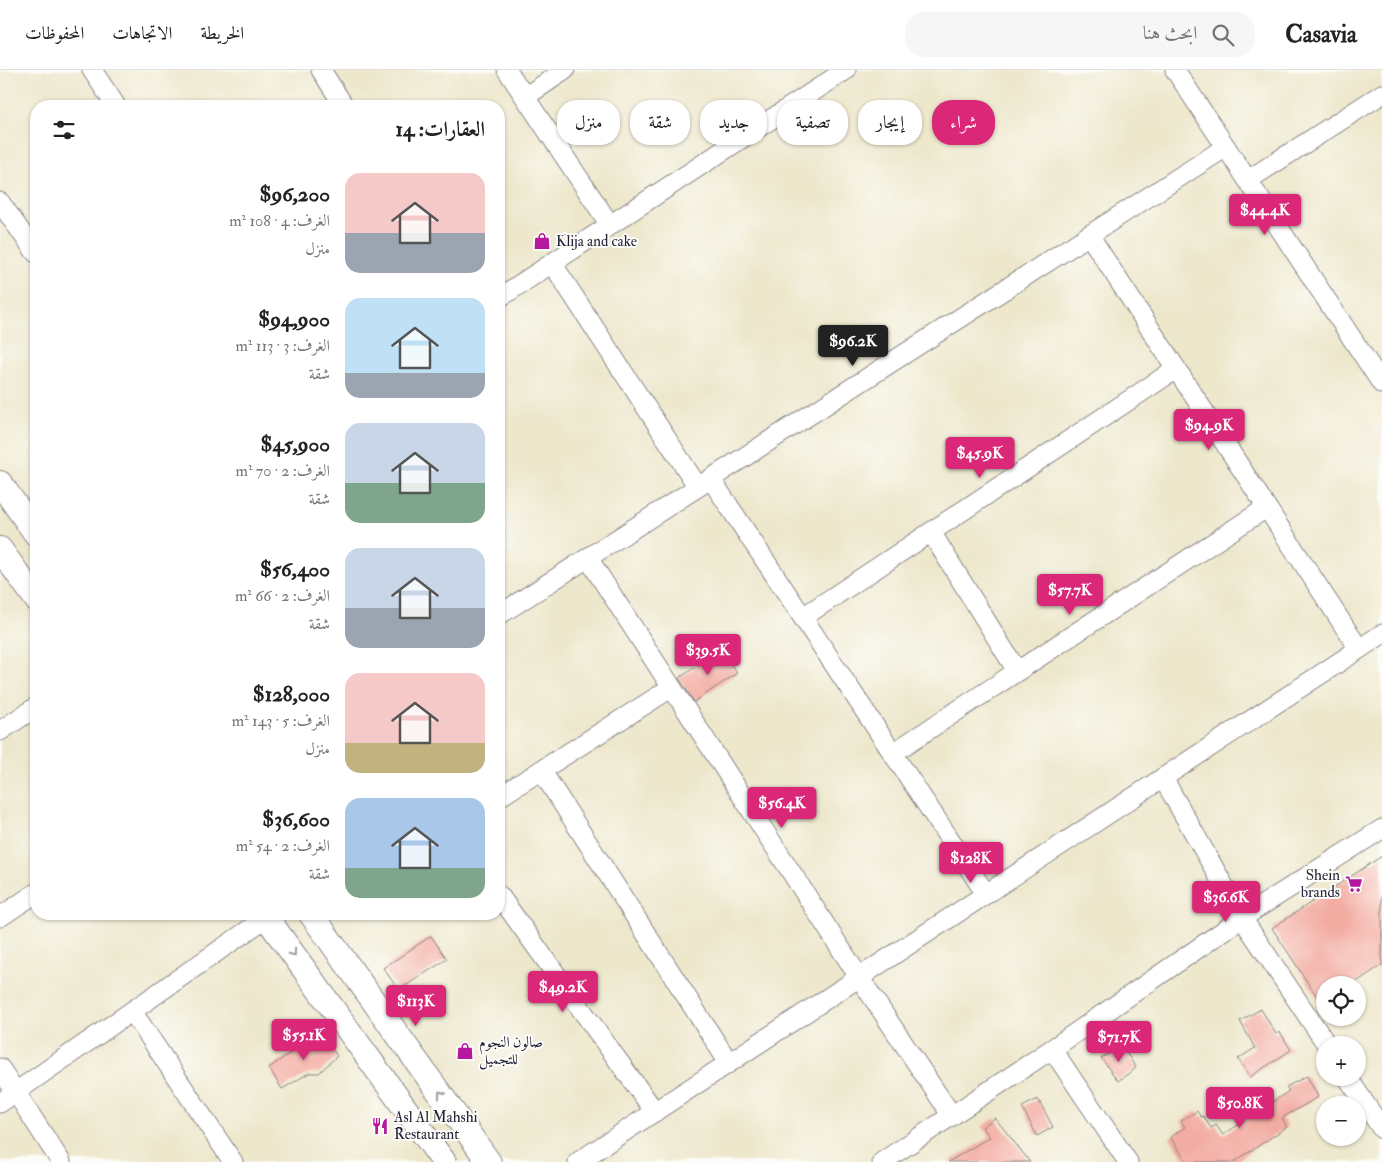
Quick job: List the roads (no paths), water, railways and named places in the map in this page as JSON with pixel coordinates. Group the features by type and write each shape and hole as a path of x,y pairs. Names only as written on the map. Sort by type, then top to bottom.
{"street":[{"path":"92,70 112,100"},
{"path":"321,70 340,100"},
{"path":"507,70 610,226"},
{"path":"525,96 565,70"},
{"path":"505,294 846,70"},
{"path":"1175,70 1382,384"},
{"path":"1248,180 1380,99"},
{"path":"505,611 1226,147"},
{"path":"0,202 30,244"},
{"path":"1089,235 1359,649"},
{"path":"552,263 704,483 803,618 986,894"},
{"path":"803,618 1176,369"},
{"path":"0,483 30,526"},
{"path":"893,754 1266,508"},
{"path":"931,532 1017,672"},
{"path":"0,549 30,591"},
{"path":"588,558 859,978 952,1116"},
{"path":"578,1162 1382,634"},
{"path":"505,794 671,688"},
{"path":"0,731 30,711"},
{"path":"541,770 729,1062"},
{"path":"1163,778 1242,918 1321,1036"},
{"path":"882,1162 1052,1049 1242,918 1382,829"},
{"path":"0,917 30,897"},
{"path":"505,903 655,1112"},
{"path":"0,1103 259,920"},
{"path":"270,920 444,1162"},
{"path":"314,920 490,1162"},
{"path":"343,1023 356,1026 364,1023 370,1018 374,1010 374,1002"},
{"path":"132,1011 233,1162"},
{"path":"1052,1049 1128,1162"},
{"path":"0,1068 61,1162"},
{"path":"393,1091 394,1082 399,1074 406,1069 416,1068 424,1072"},
{"path":"1353,1086 1382,1128"}],"place":[{"name":"Klija and cake","path":"542,241"},
{"name":"Shein brands","path":"1354,884"},
{"name":"صالون النجوم للتجميل","path":"465,1051"},
{"name":"Asl Al Mahshi Restaurant","path":"380,1126"}]}
